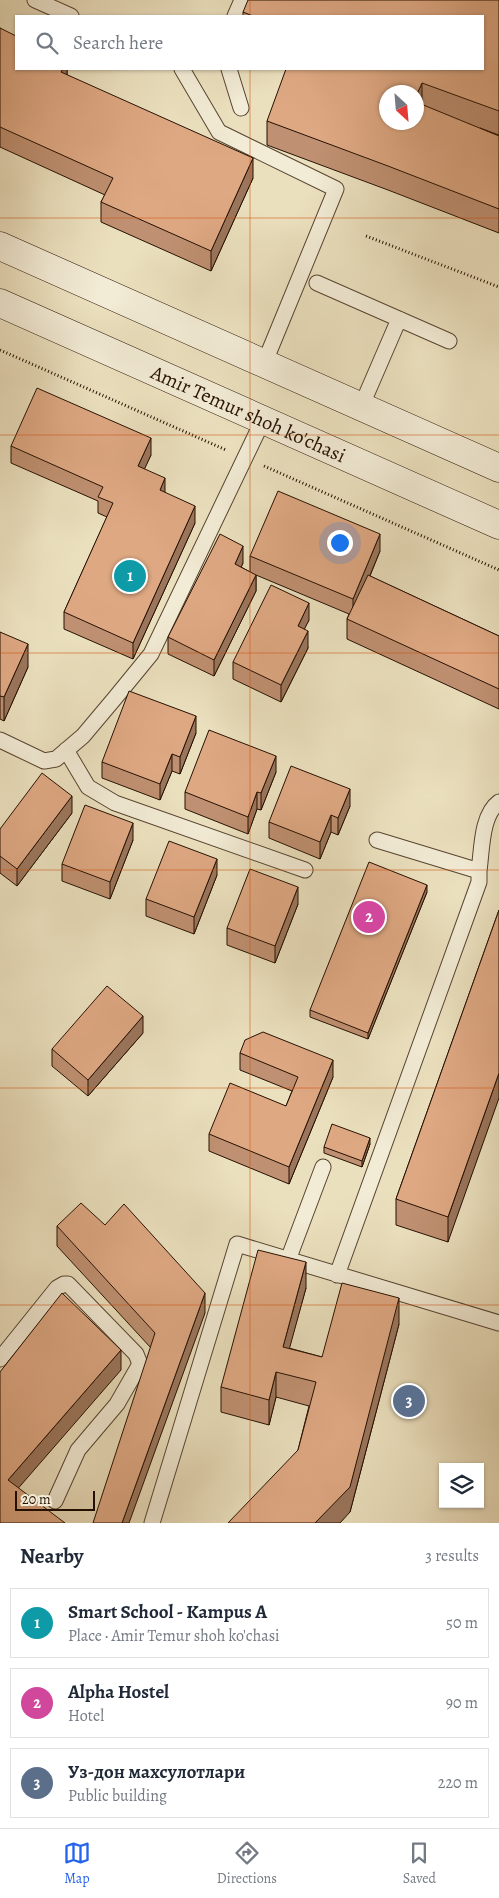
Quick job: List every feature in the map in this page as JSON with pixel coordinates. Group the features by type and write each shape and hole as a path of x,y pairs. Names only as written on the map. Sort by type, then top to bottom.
{"main road":[{"path":"0,246 499,468"},
{"name":"Amir Temur shoh ko'chasi","path":"0,303 499,525"}],"lane":[{"path":"35,0 70,15"},
{"path":"235,15 242,0"},
{"path":"183,70 219,132 336,189 264,364"},
{"path":"229,70 241,108"},
{"path":"318,283 449,341"},
{"path":"362,407 399,319"},
{"path":"0,740 44,761 56,759 83,736 151,654 263,420"},
{"path":"66,750 88,786 115,803 305,870"},
{"path":"337,1274 479,882 482,834 493,806 499,802"},
{"path":"377,840 479,871"},
{"path":"288,1260 323,1167"},
{"path":"152,1523 236,1244 499,1323"},
{"path":"0,1359 57,1288 68,1284 136,1354 139,1360 140,1364 117,1404 78,1450 55,1501"}],"path":[{"path":"366,236 499,287"}],"building":[{"path":"248,0 499,0 499,111 422,83 421,85 379,85 379,130 424,130 424,105 499,136 499,209 267,121 286,70 484,70 484,15 250,15 243,12"},
{"path":"0,28 15,36 15,70 62,70 61,72 253,158 211,251 101,202 113,178 0,127"},
{"path":"37,388 151,438 138,466 165,478 160,490 195,506 133,643 64,612 113,503 98,497 103,487 11,446"},
{"path":"278,491 380,534 353,599 250,556"},
{"path":"220,534 243,546 235,564 256,575 214,660 168,637"},
{"path":"368,575 499,636 499,689 347,619"},
{"path":"271,585 309,603 298,626 308,631 281,685 233,662"},
{"path":"0,632 28,644 4,697 0,696"},
{"path":"129,691 196,716 180,757 172,754 160,784 102,762"},
{"path":"209,730 276,756 261,793 257,792 248,817 185,792"},
{"path":"291,766 350,789 338,818 331,815 320,842 269,822"},
{"path":"42,773 72,796 17,869 0,856 0,829"},
{"path":"85,805 133,823 110,882 62,864"},
{"path":"169,841 217,859 194,917 146,899"},
{"path":"369,862 427,885 368,1033 310,1010"},
{"path":"250,869 298,887 275,946 227,928"},
{"path":"499,910 499,1073 448,1217 396,1199"},
{"path":"107,986 143,1016 88,1080 52,1049"},
{"path":"263,1032 333,1060 289,1167 209,1134 230,1083 286,1106 298,1077 240,1053 245,1040"},
{"path":"332,1124 370,1138 362,1161 324,1147"},
{"path":"81,1203 105,1225 124,1204 205,1293 122,1523 93,1523 155,1333 57,1226"},
{"path":"258,1250 306,1262 283,1347 322,1357 342,1283 399,1298 350,1487 315,1523 228,1523 298,1450 316,1382 276,1372 269,1400 221,1387"},
{"path":"62,1293 121,1350 8,1480 65,1523 0,1523 0,1372"}],"place":[{"name":"Smart School - Kampus A","path":"130,576"},
{"name":"Alpha Hostel","path":"369,917"},
{"name":"Уз-дон махсулотлари","path":"409,1401"}]}
